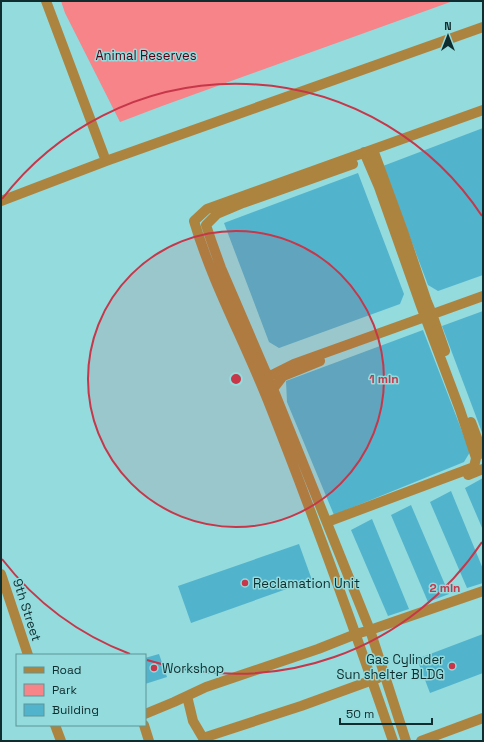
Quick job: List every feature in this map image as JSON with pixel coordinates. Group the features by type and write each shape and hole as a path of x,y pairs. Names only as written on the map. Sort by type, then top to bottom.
{"street":[{"path":"46,1 106,161"},
{"path":"1,201 106,161 483,27"},
{"path":"368,155 483,110"},
{"path":"393,741 322,540 269,404 263,377 208,263 194,221 207,209 483,116"},
{"path":"368,155 379,187 483,454"},
{"path":"273,389 283,376 483,296"},
{"path":"263,377 274,374 294,364 430,318 483,303"},
{"path":"328,525 480,467 457,403 430,318"},
{"path":"263,377 273,389 370,630 406,741"},
{"name":"9th Street","path":"1,574 28,654"},
{"path":"146,714 206,688 318,649 356,634 483,591"},
{"path":"187,696 193,721 203,738 300,706 385,675"},
{"path":"421,741 483,718"},
{"path":"55,726 61,741"},
{"path":"144,726 149,741"}],"green space":[{"name":"Animal Reserves","path":"61,1 453,1 120,122 65,13"}],"building":[{"path":"483,128 483,275 438,291 428,285 383,166"},
{"path":"358,173 404,294 400,304 279,348 269,342 224,223"},
{"path":"483,311 483,435 442,326"},
{"path":"423,330 470,452 464,462 334,515 287,402 286,381"},
{"path":"483,478 483,530 465,488"},
{"path":"451,491 483,569 483,583 467,588 430,502"},
{"path":"411,505 449,594 428,602 391,515"},
{"path":"372,519 409,609 388,616 351,530"},
{"name":"Reclamation Unit","path":"299,544 312,580 191,623 178,586"},
{"name":"Gas Cylinder Sun shelter BLDG","path":"483,634 483,673 430,693 417,659"},
{"name":"Workshop","path":"159,654 167,677 146,684 146,658"}],"place":[{"name":"Reclamation Unit","path":"245,583"},
{"name":"Gas Cylinder Sun shelter BLDG","path":"452,666"},
{"name":"Workshop","path":"154,668"}]}
